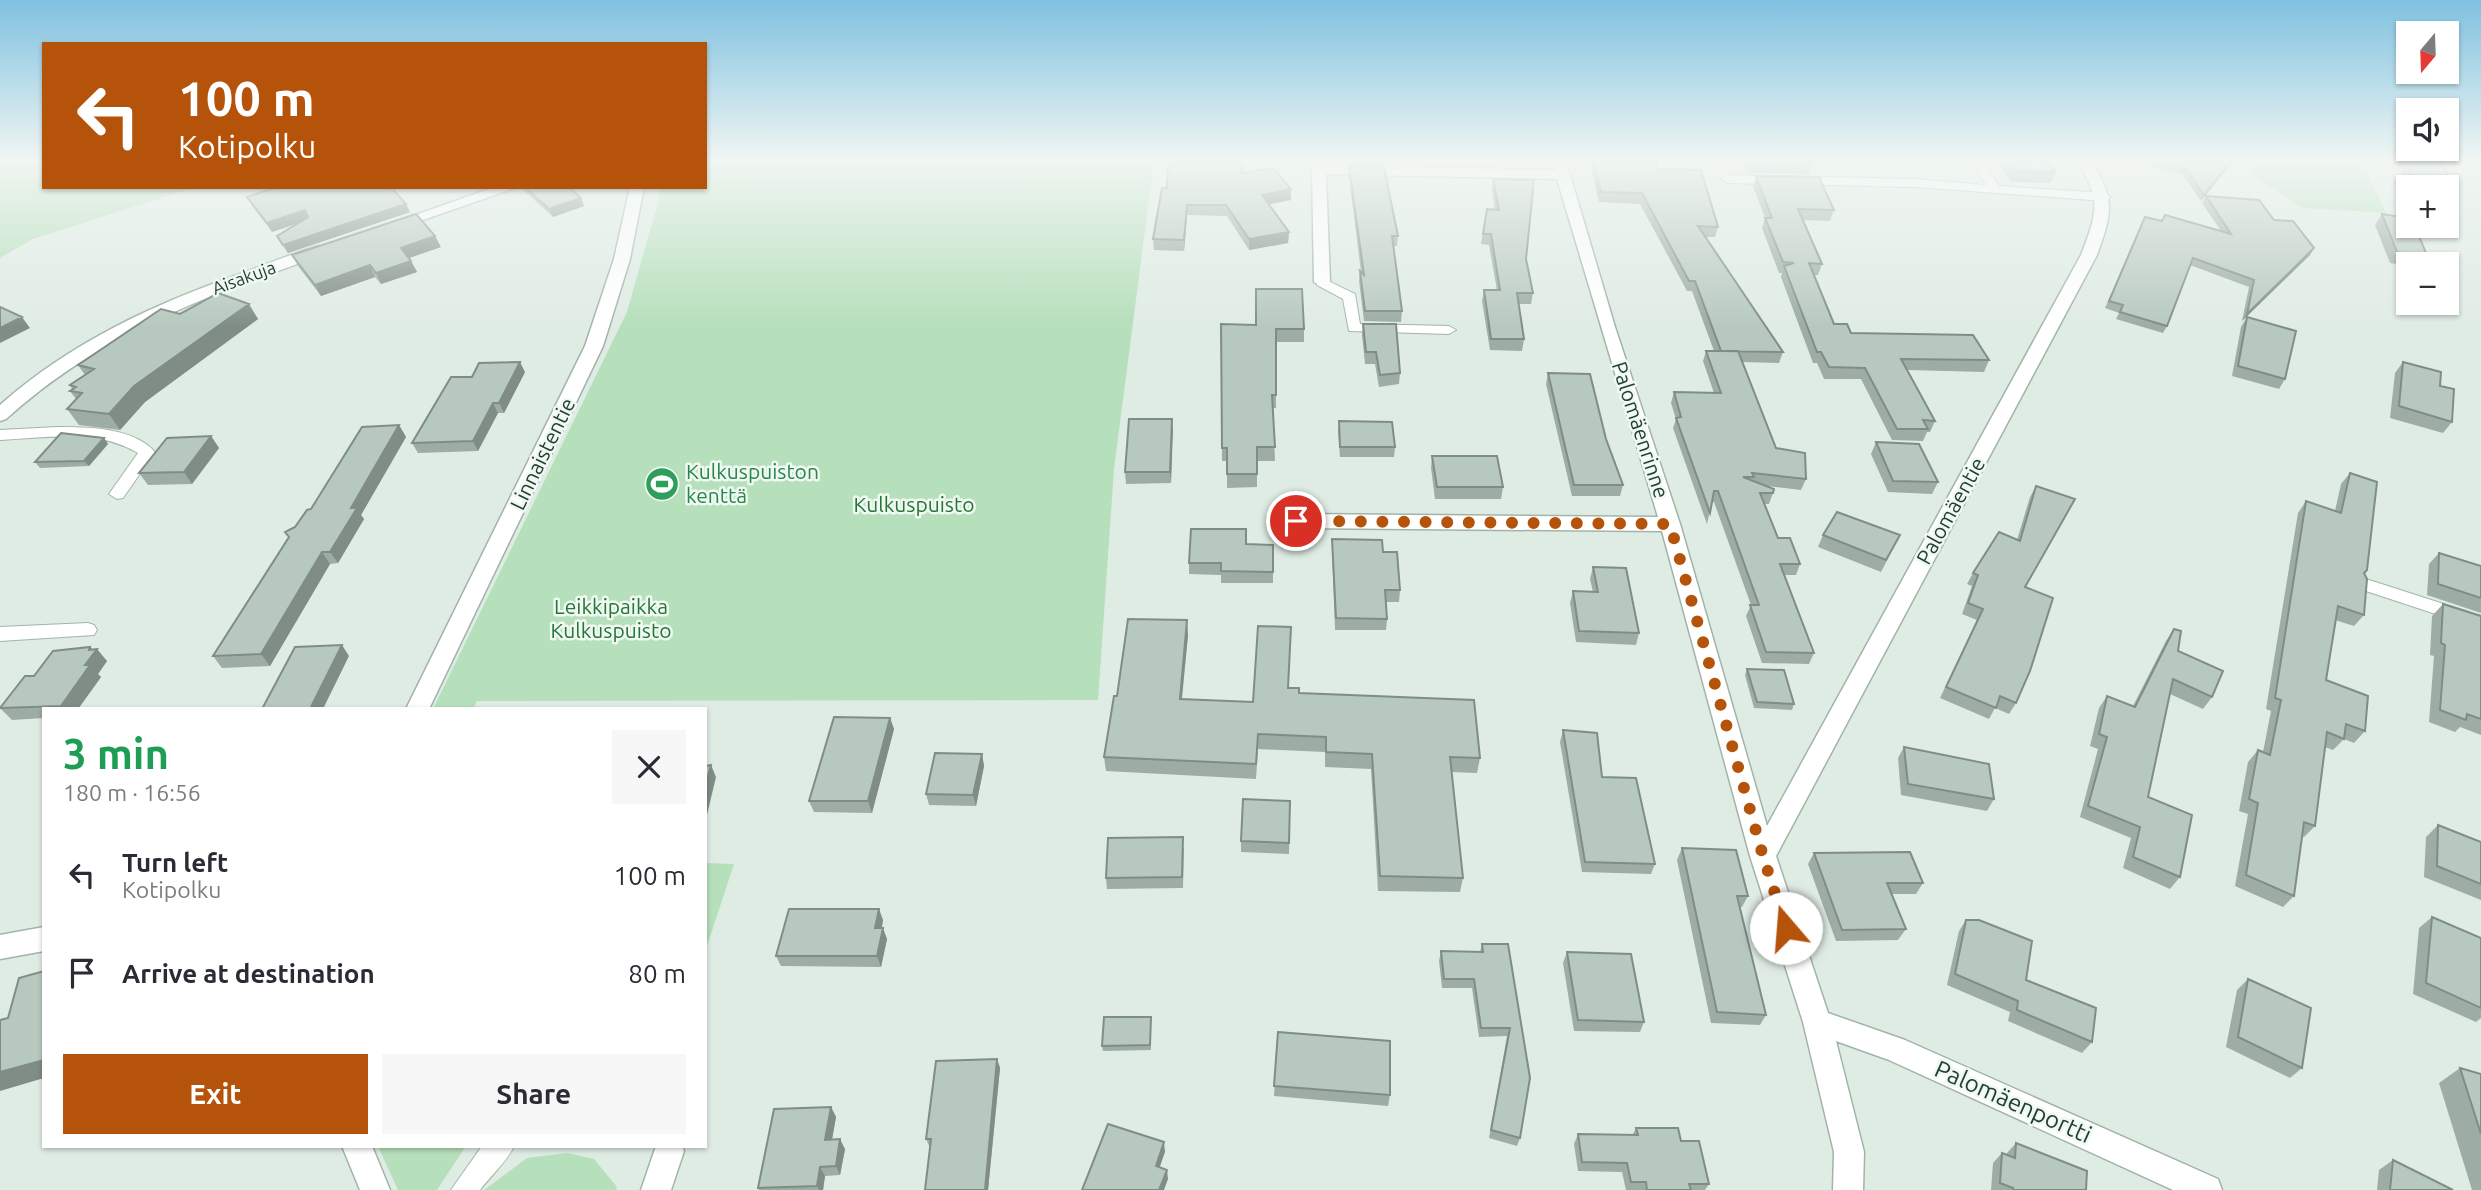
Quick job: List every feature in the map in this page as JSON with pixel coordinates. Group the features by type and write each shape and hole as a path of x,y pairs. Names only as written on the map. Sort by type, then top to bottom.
{"street":[{"path":"375,231 420,217"},
{"name":"Linnaistentie","path":"418,707 594,346 622,259 631,217"},
{"path":"1318,217 1322,282"},
{"name":"Palomäenrinne","path":"1576,217 1670,524 1763,856 1817,1022 1849,1152 1848,1190"},
{"name":"Palomäentie","path":"1763,856 2061,310 2089,255 2103,217"},
{"name":"Aisakuja","path":"0,415 21,393 97,342 178,301 338,244"},
{"path":"1296,521 1670,524"},
{"path":"0,947 42,939"},
{"name":"Palomäenportti","path":"1817,1022 1895,1049 2207,1190"},
{"path":"357,1148 376,1190"},
{"path":"656,1190 664,1149"}],"lane":[{"path":"1322,282 1350,298 1354,328 1449,330"},
{"path":"0,435 115,434 135,442 147,452 117,494"},
{"path":"2367,585 2481,623"},
{"path":"0,634 88,630"},
{"path":"464,1190 490,1156 500,1148"}],"green space":[{"path":"0,217 103,217 33,239 0,258"},
{"name":"Kulkuspuisto","path":"654,217 1147,217 1114,469 1098,700 477,701 474,707 434,707 627,312"},
{"path":"707,863 734,864 707,946"},
{"path":"379,1148 465,1148 437,1190 398,1190"},
{"path":"567,1153 594,1159 617,1187 616,1190 484,1190 527,1158"}],"building":[{"path":"262,217 286,217 267,223"},
{"path":"308,217 368,217 283,245 277,236"},
{"path":"408,217 418,217 435,236 401,248 411,261 376,273 370,265 315,285 292,255"},
{"path":"1157,217 1186,217 1184,240 1153,239"},
{"path":"1234,217 1278,217 1289,232 1249,239"},
{"path":"1356,217 1394,217 1398,236 1392,236 1402,311 1365,311 1360,271 1364,275"},
{"path":"1486,217 1530,217 1526,259 1533,293 1517,293 1524,339 1491,339 1484,290 1500,290 1491,234 1483,234"},
{"path":"1655,217 1715,217 1718,227 1698,226 1783,352 1721,351 1695,281 1689,281"},
{"path":"1801,217 1822,264 1809,263 1834,324 1847,324 1851,333 1973,335 1989,360 1901,359 1935,421 1923,420 1928,429 1897,429 1865,368 1829,367 1821,352 1817,352 1784,266 1794,263 1783,262 1765,218"},
{"path":"2145,217 2162,221 2164,217 2170,217 2231,234 2220,217 2271,217 2274,220 2293,221 2314,248 2247,314 2254,280 2193,258 2167,326 2120,312 2123,305 2109,301"},
{"path":"2383,217 2396,217 2396,238 2420,238 2426,252 2397,252"},
{"path":"1256,289 1302,289 1304,329 1276,329 1276,395 1272,395 1275,447 1257,447 1257,474 1227,474 1227,448 1222,448 1221,324 1256,325"},
{"path":"218,293 249,304 134,386 109,414 67,409 82,393 70,391 76,387 70,385 94,369 78,365 161,309 180,314"},
{"path":"0,307 22,317 0,328"},
{"path":"2247,317 2296,331 2285,379 2238,366"},
{"path":"1363,324 1396,324 1400,373 1380,375 1376,352 1366,352"},
{"path":"1706,351 1738,351 1776,448 1805,453 1806,479 1752,473 1754,477 1743,477 1774,489 1773,493 1760,493 1778,538 1790,538 1800,564 1780,564 1814,653 1766,652 1750,605 1759,605 1718,491 1714,491 1710,513 1676,418 1681,417 1674,392 1721,393"},
{"path":"520,362 499,403 493,403 473,441 412,443 451,377 472,377 479,363"},
{"path":"2403,362 2441,372 2440,386 2454,389 2452,422 2399,406"},
{"path":"1548,373 1590,374 1606,439 1623,485 1574,485"},
{"path":"1129,419 1172,419 1170,472 1125,472"},
{"path":"1339,421 1392,422 1395,447 1340,447"},
{"path":"399,425 351,508 357,508 330,552 322,552 261,654 213,656 289,537 285,532 295,527 307,510 311,509 362,427"},
{"path":"61,433 104,438 84,461 35,462"},
{"path":"211,436 184,472 139,473 167,438"},
{"path":"1876,442 1919,444 1938,482 1893,481"},
{"path":"1432,456 1497,456 1503,487 1437,487"},
{"path":"2350,473 2377,482 2367,570 2364,573 2367,579 2364,615 2338,606 2326,680 2368,696 2365,731 2346,724 2344,739 2327,732 2315,826 2304,822 2294,896 2246,875 2258,803 2249,799 2258,750 2270,755 2281,700 2275,698 2306,501 2341,513"},
{"path":"2036,486 2075,499 2025,587 2053,598 2030,671 2016,703 2000,696 1996,708 1946,687 1983,609 1968,603 1978,575 1973,573 1999,532 2020,541"},
{"path":"1837,512 1900,535 1886,560 1823,535"},
{"path":"1191,529 1246,529 1246,544 1273,545 1273,572 1221,571 1221,563 1189,563"},
{"path":"1332,539 1382,540 1383,552 1397,552 1400,590 1385,590 1387,619 1336,618"},
{"path":"2439,553 2481,566 2481,598 2438,584"},
{"path":"1593,567 1626,568 1639,633 1579,631 1573,591 1598,592"},
{"path":"2443,604 2481,616 2481,719 2467,714 2466,720 2440,710 2445,645 2441,643"},
{"path":"1128,619 1187,620 1180,699 1253,702 1258,626 1291,627 1288,688 1299,688 1299,693 1474,700 1480,758 1450,757 1463,878 1380,876 1372,754 1326,752 1326,737 1258,734 1256,764 1104,757 1114,696 1117,696"},
{"path":"2174,629 2181,631 2178,651 2223,671 2212,697 2173,679 2148,797 2192,815 2180,877 2133,857 2140,827 2088,806 2107,737 2099,734 2107,696 2135,707"},
{"path":"342,645 311,707 263,707 295,647"},
{"path":"90,647 89,650 97,649 85,665 90,665 61,706 0,708 25,676 34,676 53,651"},
{"path":"1747,669 1784,670 1794,704 1757,702"},
{"path":"834,717 890,718 868,801 809,801"},
{"path":"1563,730 1597,733 1602,777 1636,778 1655,864 1585,862"},
{"path":"1904,747 1989,764 1994,799 1908,784"},
{"path":"935,753 982,754 973,795 926,794"},
{"path":"1243,799 1290,801 1289,843 1241,841"},
{"path":"2438,825 2481,842 2481,884 2437,866"},
{"path":"1183,837 1182,877 1106,878 1108,838"},
{"path":"1682,848 1736,850 1748,896 1737,896 1766,1015 1717,1012"},
{"path":"1910,852 1923,883 1887,883 1906,929 1842,930 1814,853"},
{"path":"789,909 879,909 875,928 883,928 877,956 776,956"},
{"path":"2432,917 2481,938 2481,1008 2426,983"},
{"path":"1966,920 1979,920 2032,941 2026,980 2096,1008 2092,1042 2017,1010 2018,1001 1955,974"},
{"path":"1482,944 1508,944 1530,1078 1520,1138 1491,1130 1510,1028 1481,1028 1474,979 1444,979 1441,951 1483,952"},
{"path":"1567,952 1631,954 1644,1022 1578,1020"},
{"path":"42,972 42,1061 0,1072 0,1020 8,1018 19,978"},
{"path":"2248,979 2311,1008 2302,1068 2238,1037"},
{"path":"1104,1017 1151,1017 1150,1045 1102,1046"},
{"path":"1278,1032 1390,1041 1390,1095 1274,1086"},
{"path":"997,1059 985,1190 925,1190 931,1139 926,1139 936,1061"},
{"path":"2460,1068 2481,1074 2481,1134"},
{"path":"831,1107 825,1140 840,1139 836,1166 820,1167 817,1186 758,1188 774,1109"},
{"path":"1108,1124 1164,1142 1156,1166 1167,1170 1159,1190 1082,1190"},
{"path":"1636,1128 1678,1128 1681,1141 1699,1141 1709,1184 1689,1184 1691,1190 1647,1190 1646,1182 1631,1182 1627,1163 1582,1162 1578,1134 1638,1135"},
{"path":"2016,1143 2087,1171 2086,1190 2013,1190 2000,1183 2002,1153 2015,1158"},
{"path":"2393,1160 2453,1190 2390,1190"}],"place":[{"name":"Kulkuspuiston kenttä","path":"662,484"}],"route":[{"path":"1296,521 1670,524 1763,856 1786,928"}],"park label":[{"name":"Leikkipaikka Kulkuspuisto","path":"611,619"}]}
